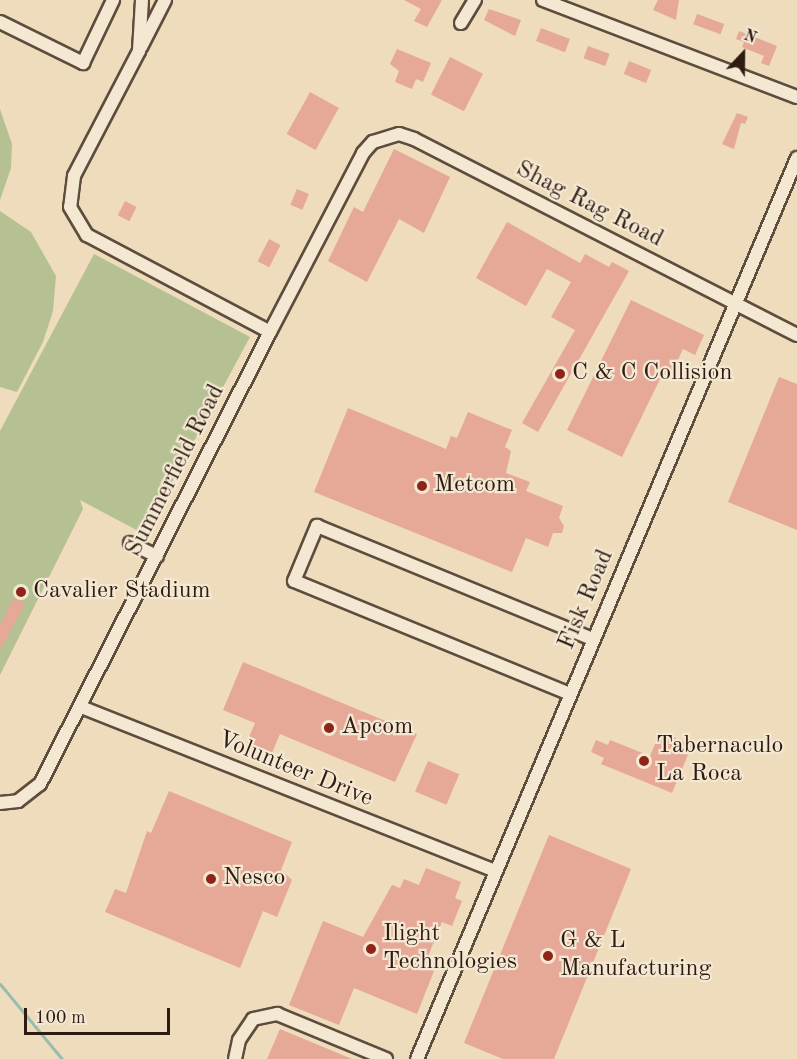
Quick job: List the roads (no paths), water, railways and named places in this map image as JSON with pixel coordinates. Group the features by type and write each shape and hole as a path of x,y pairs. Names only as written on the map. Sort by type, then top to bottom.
{"street":[{"path":"0,22 83,63 113,0"},
{"path":"139,51 142,0"},
{"path":"165,0 74,176 70,207 76,223 87,235 270,332"},
{"path":"461,22 475,0"},
{"path":"543,0 797,97"},
{"name":"Shag Rag Road","path":"363,153 386,135 414,139 797,335"},
{"name":"Summerfield Road","path":"0,803 18,801 40,784 363,153"},
{"name":"Fisk Road","path":"417,1059 797,158"},
{"path":"570,694 294,581 316,526 593,639"},
{"path":"130,543 156,556"},
{"name":"Volunteer Drive","path":"81,707 495,871"},
{"path":"236,1059 239,1040 253,1019 277,1014 386,1059"}],"waterway":[{"path":"0,984 62,1059"}],"place":[{"name":"C & C Collision","path":"560,374"},
{"name":"Metcom","path":"422,486"},
{"name":"Cavalier Stadium","path":"21,592"},
{"name":"Apcom","path":"329,728"},
{"name":"Tabernaculo La Roca","path":"644,761"},
{"name":"Nesco","path":"211,879"},
{"name":"Ilight Technologies","path":"371,949"},
{"name":"G & L Manufacturing","path":"548,956"}]}
